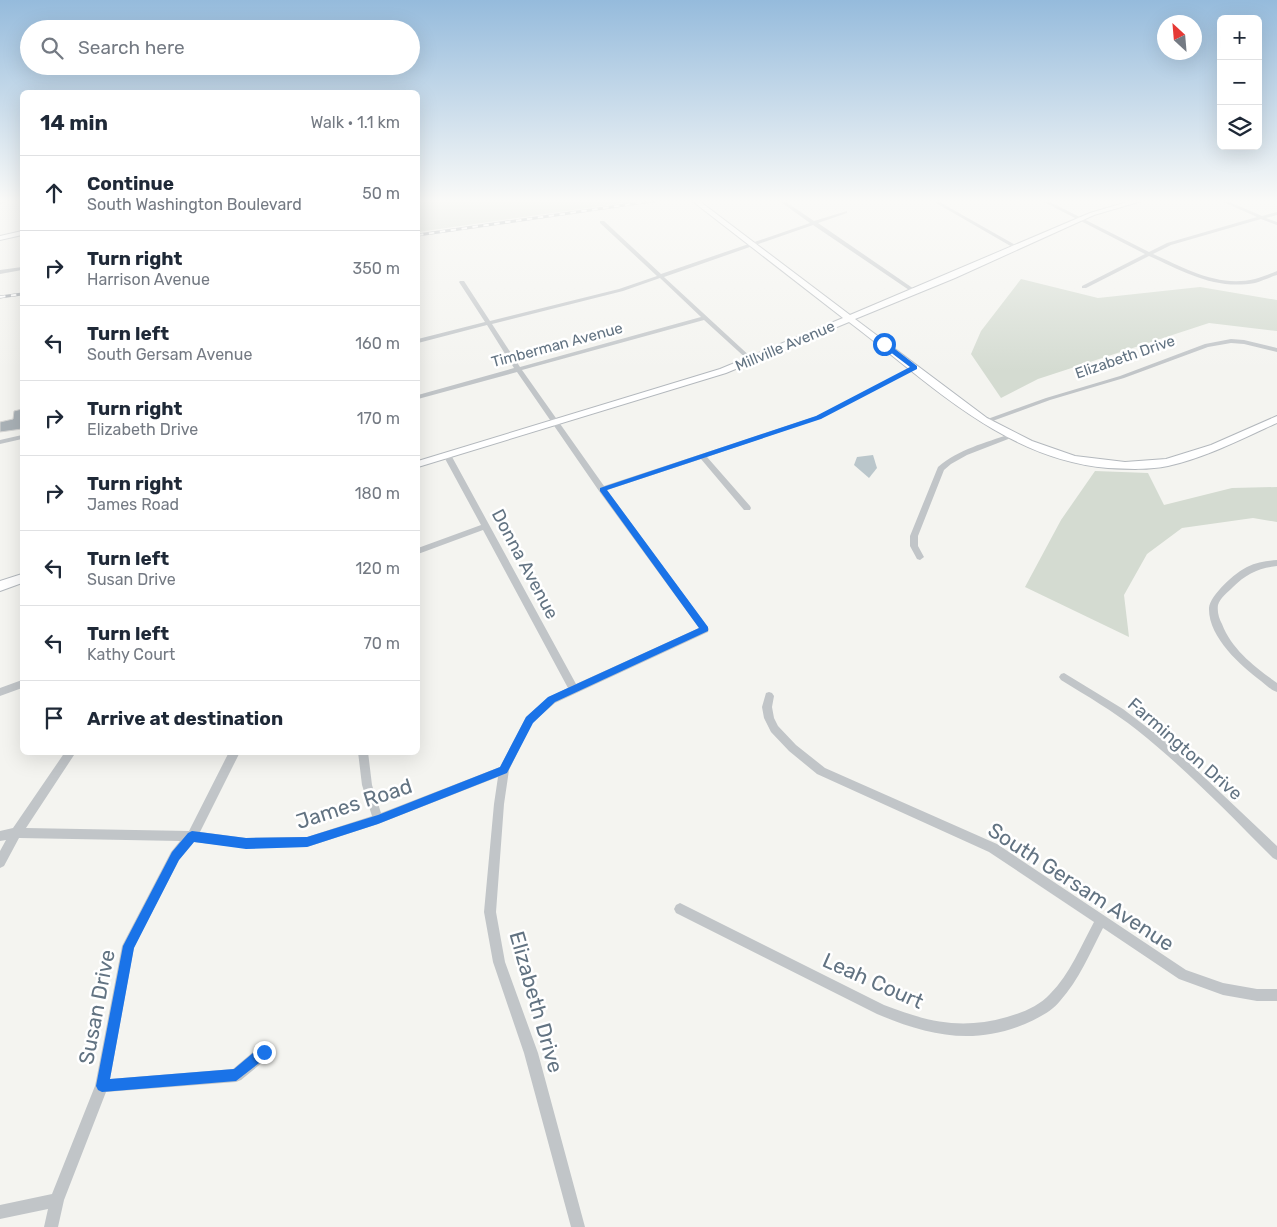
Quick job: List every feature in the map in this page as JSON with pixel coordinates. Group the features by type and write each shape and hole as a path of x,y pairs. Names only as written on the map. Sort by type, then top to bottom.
{"main road":[{"path":"766,257 985,421 1012,436 1057,455 1087,462 1117,465 1151,464 1176,460 1198,453 1277,418"},
{"name":"Millville Avenue","path":"420,463 723,371 990,257"},
{"path":"0,586 20,580"}],"street":[{"path":"639,257 703,318 751,360"},
{"path":"420,341 621,290 719,257"},
{"path":"864,257 914,291"},
{"path":"1084,286 1142,257"},
{"path":"1156,257 1205,279 1239,282 1255,281 1277,273"},
{"path":"0,272 20,269"},
{"path":"462,282 518,369 602,489 818,417 914,368"},
{"name":"Timberman Avenue","path":"420,395 703,318"},
{"name":"Elizabeth Drive","path":"985,421 1048,399 1122,377 1207,345 1231,341 1244,342 1277,350"},
{"path":"920,557 914,546 914,536 942,469 948,462 957,457 1012,436"},
{"path":"0,442 20,437"},
{"name":"Donna Avenue","path":"447,455 574,690"},
{"path":"703,456 747,508"},
{"name":"Elizabeth Drive","path":"578,1227 531,1053 499,962 490,912 498,804 504,770 529,720 552,700 705,629 602,489"},
{"path":"420,550 486,526"},
{"path":"1277,564 1259,564 1245,570 1215,602 1213,611 1219,630 1228,646 1245,665 1277,688"},
{"name":"Farmington Drive","path":"1064,677 1119,712 1185,765 1277,854"},
{"path":"0,692 20,685"},
{"name":"South Gersam Avenue","path":"770,696 766,712 771,724 798,753 820,771 993,848 1183,975 1223,989 1257,995 1277,995"},
{"path":"0,862 16,833 69,755"},
{"name":"Susan Drive","path":"51,1227 57,1200 102,1086 128,946 175,856 192,836 233,755"},
{"path":"363,755 368,785 378,820"},
{"name":"James Road","path":"0,836 16,833 192,836 246,844 307,842 378,820 504,770"},
{"name":"Leah Court","path":"680,908 899,1019 939,1030 969,1031 1000,1027 1028,1016 1054,999 1072,976 1101,920"},
{"path":"102,1086 236,1075 264,1052"},
{"path":"0,1212 57,1200"}],"shaded area":[{"path":"1021,279 1098,298 1200,287 1277,300 1277,331 1209,323 1038,379 1001,398 971,354 981,331"},
{"path":"873,455 877,468 869,478 854,465 857,457"},
{"path":"1095,471 1148,473 1164,505 1232,488 1277,487 1277,522 1253,518 1182,528 1147,554 1124,595 1129,637 1025,587 1061,520"}],"building":[{"path":"20,410 20,429 0,432 0,422 13,419 14,411"}],"railway":[{"path":"0,297 20,294"}],"route":[{"path":"264,1052 236,1075 102,1086 128,946 175,856 192,836 246,844 307,842 378,820 504,770 529,720 552,700 705,629 602,489 818,417 914,368 884,344"}]}
